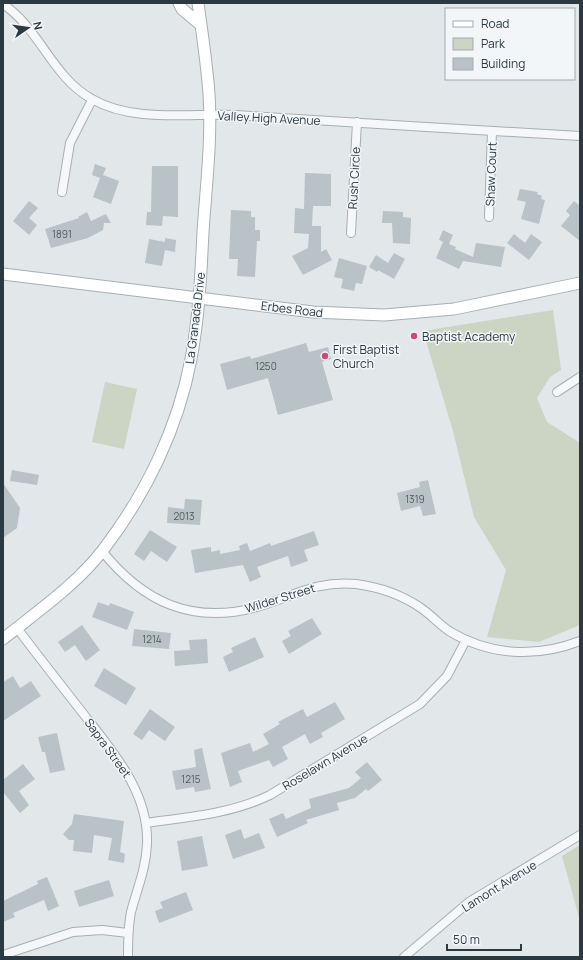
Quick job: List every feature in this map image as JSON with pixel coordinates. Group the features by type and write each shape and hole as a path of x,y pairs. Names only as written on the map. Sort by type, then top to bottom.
{"main road":[{"path":"179,3 182,9 201,25"},
{"name":"La Granada Drive","path":"3,639 73,584 102,551 123,523 142,493 170,431 182,398 191,361 199,297 210,114 207,72 198,3"},
{"name":"Erbes Road","path":"3,274 312,312 384,316 454,309 580,283"}],"street":[{"name":"Valley High Avenue","path":"3,4 24,22 64,78 75,89 92,100 109,107 133,113 210,114 580,136"},
{"path":"62,192 70,143 92,100"},
{"name":"Rush Circle","path":"351,233 357,122"},
{"name":"Shaw Court","path":"489,217 492,131"},
{"path":"557,392 580,377"},
{"name":"Wilder Street","path":"102,551 118,571 138,588 160,601 185,610 212,613 236,612 312,587 334,584 356,584 380,589 404,599 420,608 448,630 466,640 488,648 507,652 526,653 545,651 580,641"},
{"name":"Sapra Street","path":"17,628 125,768 139,795 146,823 146,864 132,912 128,933 128,957"},
{"name":"Roselawn Avenue","path":"146,823 233,810 251,804 270,795 420,704 447,676 466,640"},
{"name":"Lamont Avenue","path":"404,957 469,902 580,835"},
{"path":"3,955 73,932 102,930 128,933"}],"green space":[{"path":"553,310 561,370 550,377 537,398 547,422 580,443 580,625 539,642 487,637 506,570 474,517 453,431 423,331"},
{"path":"105,382 137,389 124,449 92,442"},
{"path":"580,845 580,921 562,856"}],"building":[{"path":"95,164 106,168 103,175 119,181 111,204 93,197 100,178 92,175"},
{"path":"152,166 178,166 178,217 163,216 162,226 146,225 147,212 151,212"},
{"path":"305,173 331,174 331,206 313,206 312,226 321,226 321,252 326,249 332,260 303,275 292,256 308,248 309,234 294,233 295,208 304,209"},
{"path":"520,189 538,192 537,194 542,196 541,199 545,200 539,224 521,219 526,202 517,200"},
{"path":"29,201 38,208 29,218 37,225 29,235 13,221"},
{"path":"574,201 580,206 580,241 561,226 570,215 566,211"},
{"path":"231,210 251,211 251,217 255,217 255,230 260,230 260,241 257,241 255,277 237,276 238,259 229,259"},
{"path":"383,211 403,212 403,217 411,218 410,244 393,243 392,223 382,223"},
{"path":"87,212 91,221 106,214 111,223 104,223 103,230 88,238 51,248 45,229 79,218 78,217"},
{"path":"443,230 453,235 449,244 456,247 455,249 473,257 476,243 505,247 501,267 463,261 459,269 436,258 443,242 439,240"},
{"path":"514,234 525,243 531,234 542,242 529,260 507,243"},
{"path":"165,238 176,240 175,252 165,250 162,266 145,263 149,239 165,242"},
{"path":"394,253 405,259 394,279 369,267 376,255 388,263"},
{"path":"339,258 367,266 362,284 356,283 354,291 341,288 343,279 334,277"},
{"path":"306,343 309,352 328,347 331,359 322,362 333,400 278,415 268,378 227,390 220,364 250,356 251,359"},
{"path":"12,470 39,475 37,485 10,481"},
{"path":"428,480 436,514 423,516 420,506 401,511 397,493 420,487 419,482"},
{"path":"3,483 20,508 17,528 3,538"},
{"path":"185,499 202,500 200,525 167,523 168,507 184,509"},
{"path":"150,530 177,547 167,562 151,551 144,561 134,554"},
{"path":"314,531 319,545 304,550 308,561 291,567 288,556 257,567 261,577 250,582 243,565 195,573 191,550 211,547 211,552 220,550 220,554 240,550 239,546 247,543 250,551 270,543 271,546"},
{"path":"98,602 109,606 110,603 134,612 127,630 92,617"},
{"path":"312,618 322,634 289,654 282,641 291,636 288,631"},
{"path":"82,625 100,650 86,661 75,645 65,652 58,642"},
{"path":"134,629 171,633 169,649 132,646"},
{"path":"255,637 264,657 229,672 223,657 233,652 231,648"},
{"path":"207,639 208,663 175,666 174,651 190,650 189,640"},
{"path":"104,668 136,688 126,705 94,686"},
{"path":"13,676 20,688 31,681 41,696 3,721 3,682"},
{"path":"335,702 345,719 321,733 323,737 310,744 305,734 282,747 288,759 273,767 269,760 238,771 242,782 230,787 221,753 250,743 253,752 269,744 263,734 280,724 278,722 303,709 307,717"},
{"path":"150,709 175,727 165,741 149,730 142,740 133,734"},
{"path":"57,733 65,770 50,773 45,752 42,752 38,737"},
{"path":"202,748 211,789 195,792 194,787 176,790 172,771 196,767 194,750"},
{"path":"367,762 382,780 368,791 366,789 355,798 337,803 339,810 306,820 308,823 277,837 269,819 283,813 286,819 311,808 309,799 349,788 361,778 355,772"},
{"path":"23,764 35,779 19,791 29,805 20,813 3,792 3,780"},
{"path":"74,814 124,821 120,852 125,854 124,863 108,860 112,838 94,835 92,853 73,851 74,840 69,840 63,834 72,824"},
{"path":"241,829 244,839 259,833 265,848 233,859 225,835"},
{"path":"202,836 208,866 182,871 177,841"},
{"path":"47,877 59,906 48,911 44,900 13,913 15,917 3,922 3,901 38,884 37,881"},
{"path":"109,880 114,896 79,907 74,891"},
{"path":"186,892 193,910 159,923 155,911 163,908 160,902"}],"place":[{"name":"Baptist Academy","path":"414,336"},
{"name":"First Baptist Church","path":"325,356"}]}
